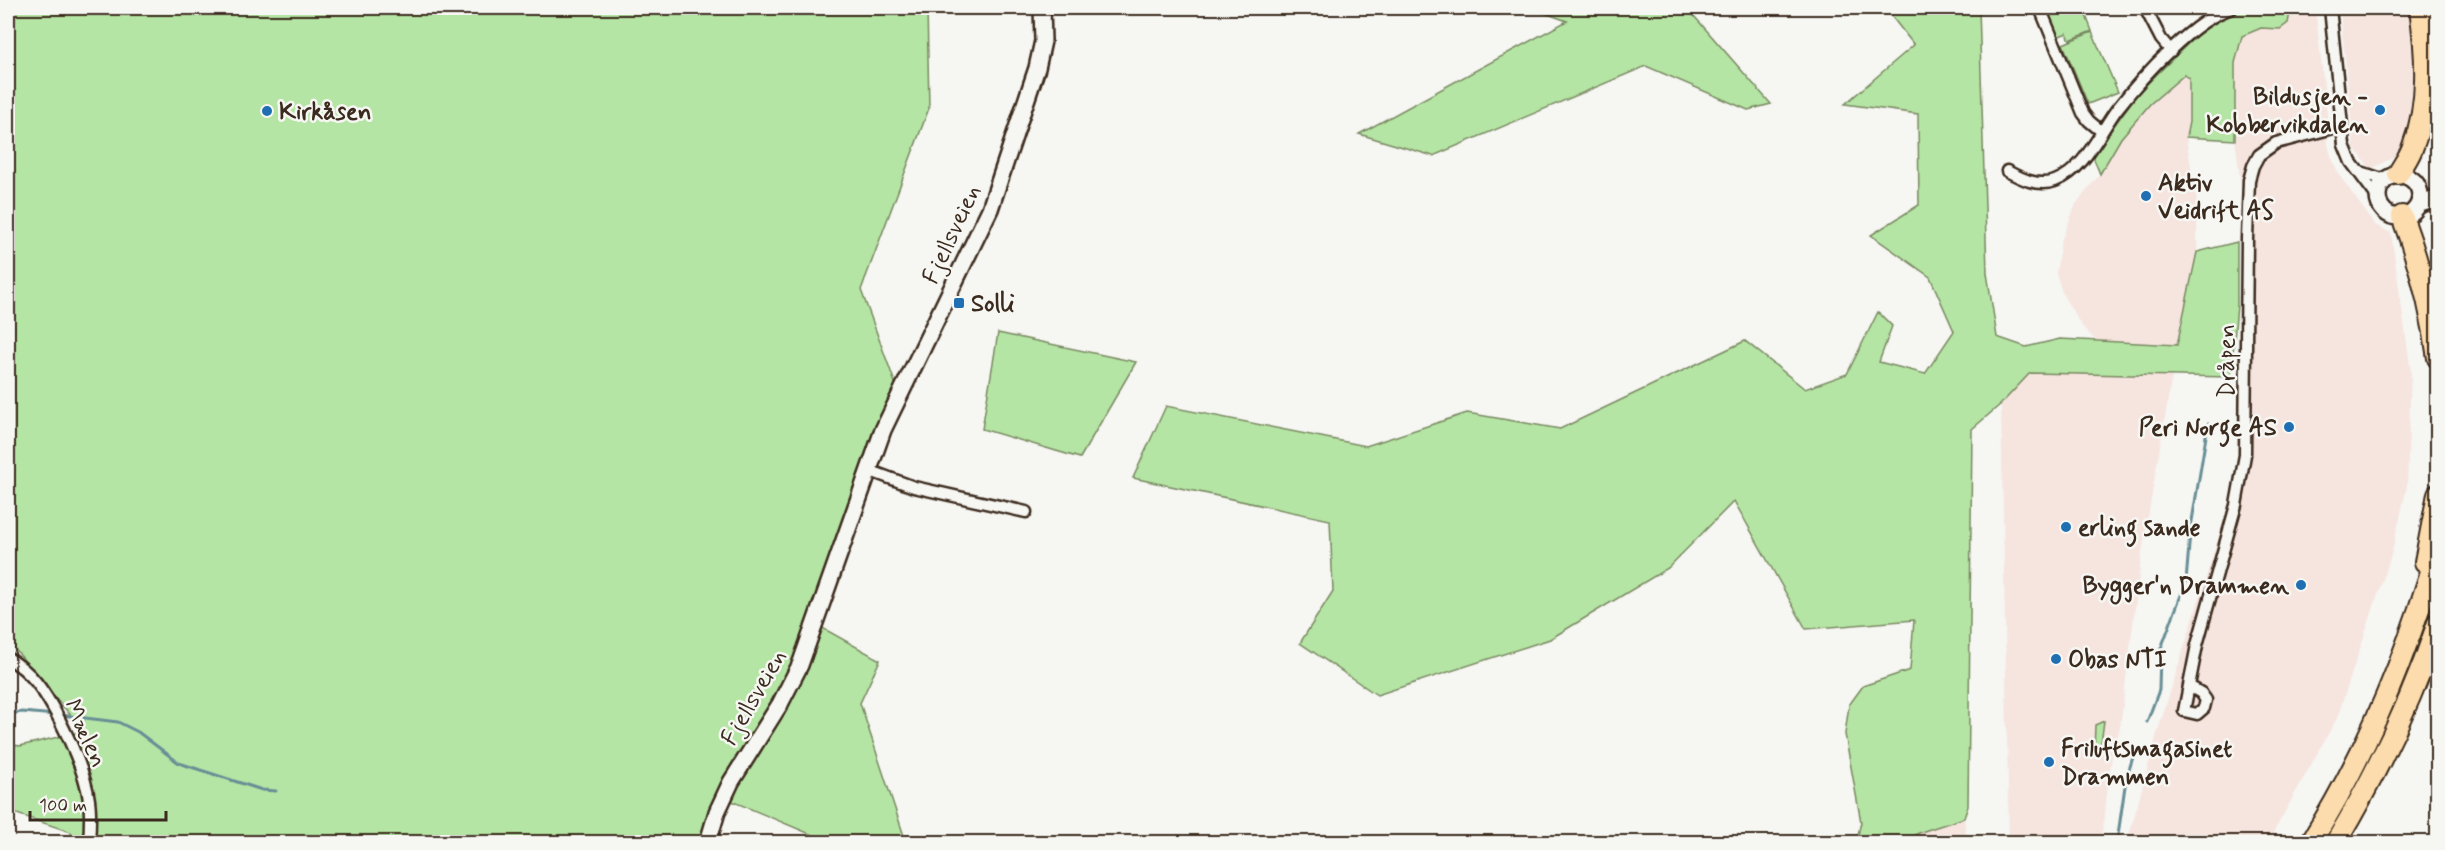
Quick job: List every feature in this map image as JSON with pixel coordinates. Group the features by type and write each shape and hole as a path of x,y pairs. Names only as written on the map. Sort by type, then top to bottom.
{"highway":[{"path":"2391,177 2414,146 2422,112 2425,51 2420,8"},
{"path":"2410,211 2438,358"},
{"path":"2403,656 2406,625 2425,566 2438,494"},
{"path":"2311,843 2370,734 2403,656 2438,548"},
{"path":"2336,843 2362,798 2391,739 2410,697 2438,623"}],"main road":[{"name":"Fjellsveien","path":"708,843 717,813 731,782 780,704 800,665 883,430 990,209 1039,62 1043,32 1042,8"},
{"path":"2410,211 2420,193 2417,186 2407,176 2391,177 2379,188 2378,198 2386,212 2410,211 2438,198"},
{"path":"2417,186 2438,189"}],"street":[{"path":"2040,8 2083,112 2089,121 2101,131"},
{"path":"2145,8 2160,39 2171,51"},
{"path":"2007,171 2037,183 2057,180 2077,166 2118,108 2171,51 2212,15 2232,8"},
{"path":"2330,8 2341,126 2348,155 2378,198"},
{"name":"Dråpen","path":"2189,686 2236,505 2245,455 2248,199 2253,166 2259,155 2276,143 2341,126"},
{"path":"2358,171 2391,177"},
{"path":"868,470 914,487 1026,512"},
{"name":"Mælen","path":"8,658 29,674 40,688 73,751 89,800 89,843"}],"shaded area":[{"path":"2340,8 2409,8 2417,42 2409,126 2401,153 2371,169 2354,148"},
{"path":"2289,16 2316,16 2327,114 2327,141 2331,156 2339,175 2375,225 2391,233 2411,372 2407,486 2392,552 2337,718 2268,842 2132,842 2130,832 2157,734 2230,501 2239,454 2243,199 2235,140 2235,63 2242,36 2261,28 2280,29 2288,23"},
{"path":"2184,75 2189,78 2189,122 2186,137 2197,203 2197,252 2177,345 2096,341 2081,325 2063,295 2056,273 2061,241 2076,204 2100,174 2121,138 2150,104"},
{"path":"2030,373 2172,376 2142,552 2120,727 2111,762 2101,842 2009,842 2001,404"},
{"path":"1964,818 1967,842 1900,842 1921,832"}],"green space":[{"path":"8,8 927,8 929,108 861,290 901,399 817,625 880,660 860,703 906,842 829,842 720,796 707,842 72,842 71,832 8,811 8,744 20,746 84,731 8,641"},
{"path":"1531,8 1687,8 1771,104 1748,110 1646,66 1433,156 1359,134 1567,21"},
{"path":"1885,8 1979,8 1987,273 1997,337 2026,347 2060,339 2177,345 2197,252 2237,242 2237,305 2231,377 2030,373 2001,404 1972,429 1968,806 1964,818 1921,832 1900,842 1839,842 1857,839 1861,822 1845,734 1849,705 1863,686 1910,670 1914,620 1806,629 1734,501 1668,568 1550,639 1377,695 1300,643 1333,591 1330,520 1133,478 1166,406 1366,446 1467,413 1560,429 1745,341 1805,389 1847,374 1878,312 1892,326 1879,362 1925,374 1954,331 1930,277 1871,235 1919,205 1918,114 1845,104 1914,45"},
{"path":"2056,8 2083,8 2092,31 2070,40 2067,33 2057,37 2047,12"},
{"path":"2249,8 2291,8 2288,23 2280,29 2261,28 2242,36 2235,63 2235,140 2186,137 2189,122 2189,78 2184,75 2150,104 2121,138 2100,174 2094,153 2138,93 2214,18"},
{"path":"2092,32 2118,92 2088,104 2063,44"},
{"path":"998,333 1136,362 1080,458 982,429"},
{"path":"2104,721 2100,751 2094,753 2095,725"}],"waterway":[{"path":"2147,722 2159,690 2160,651 2186,582 2190,533 2208,424"},
{"path":"8,714 22,712 55,715"},
{"path":"61,715 118,722 138,732 179,763 262,790 276,791"},
{"path":"2117,842 2126,779 2135,751"}],"place":[{"name":"Bildusjen - Kobbervikdalen","path":"2380,110"},
{"name":"Kirkåsen","path":"267,111"},
{"name":"Aktiv Veidrift AS","path":"2146,196"},
{"name":"Solli","path":"959,303"},
{"name":"Peri Norge AS","path":"2289,427"},
{"name":"erling sande","path":"2066,527"},
{"name":"Bygger'n Drammen","path":"2301,585"},
{"name":"Obas NTI","path":"2056,659"},
{"name":"Friluftsmagasinet Drammen","path":"2049,762"}]}
